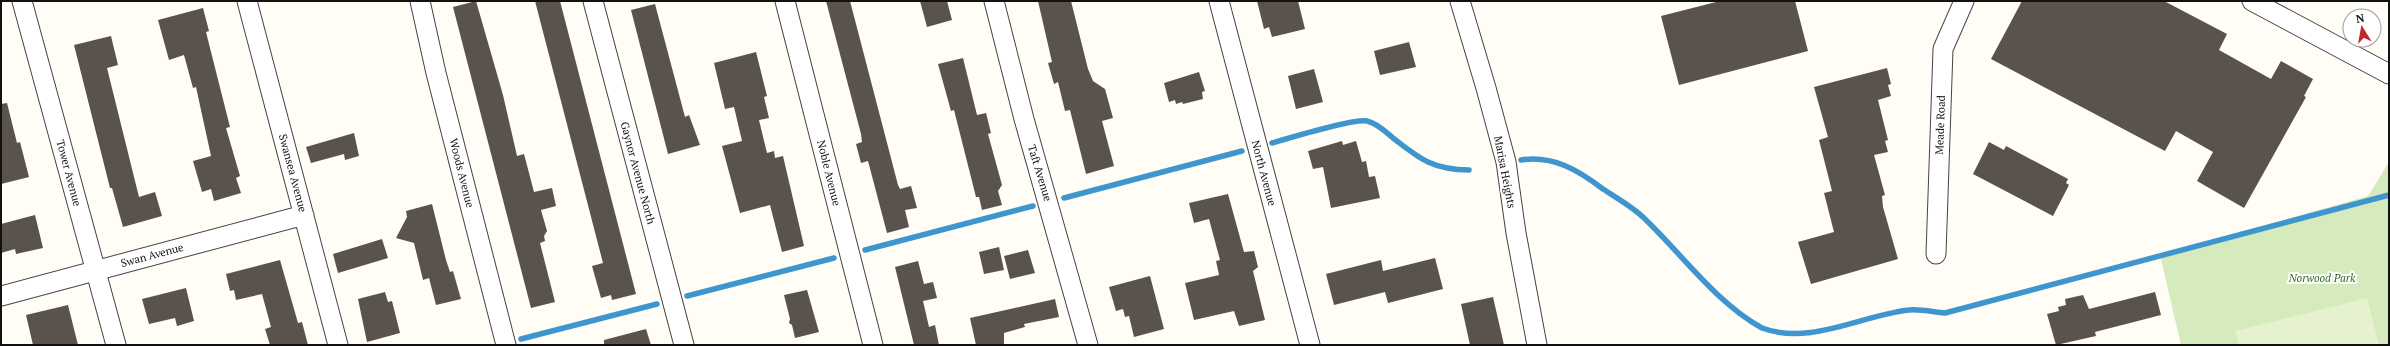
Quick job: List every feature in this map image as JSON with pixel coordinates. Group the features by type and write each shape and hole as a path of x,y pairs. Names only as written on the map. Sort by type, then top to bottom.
{"street":[{"name":"Tower Avenue","path":"22,1 116,345"},
{"name":"Swansea Avenue","path":"247,1 338,345"},
{"name":"Woods Avenue","path":"420,1 436,73 506,345"},
{"name":"Gaynor Avenue North","path":"593,1 684,345"},
{"name":"Noble Avenue","path":"785,1 873,345"},
{"name":"Taft Avenue","path":"994,1 1024,119 1088,345"},
{"name":"North Avenue","path":"1218,1 1310,345"},
{"name":"Marisa Heights","path":"1460,1 1506,162 1516,233 1538,345"},
{"name":"Meade Road","path":"1936,254 1943,49 1964,1"},
{"path":"2252,1 2389,74"},
{"name":"Swan Avenue","path":"1,296 304,215"}],"green space":[{"name":"Norwood Park","path":"2389,162 2389,345 2181,345 2160,255 2368,196"},
{"path":"2367,298 2379,345 2239,345 2235,331"}],"building":[{"path":"476,1 503,95 517,156 524,154 534,192 552,188 556,206 541,210 547,231 544,236 545,241 540,243 555,302 531,308 453,7"},
{"path":"535,1 560,1 636,294 612,300 611,295 601,298 592,266 603,263"},
{"path":"826,1 850,1 898,185 900,189 911,186 917,208 905,210 909,227 887,233 868,161 861,163 856,144 862,142 861,134"},
{"path":"920,1 947,1 952,20 927,27"},
{"path":"1038,1 1071,1 1088,69 1093,81 1105,89 1113,118 1102,121 1114,166 1086,174 1070,110 1065,111 1058,82 1054,84 1048,63 1052,62"},
{"path":"1257,1 1298,1 1305,29 1272,37 1269,27 1264,29"},
{"path":"1720,1 1795,1 1808,51 1679,85 1661,16"},
{"path":"2022,1 2164,1 2227,34 2219,50 2271,79 2281,61 2313,79 2304,96 2306,97 2244,208 2197,181 2213,152 2176,131 2165,151 1991,59"},
{"path":"655,4 685,117 689,115 700,145 668,154 631,10"},
{"path":"203,8 209,31 206,32 230,127 226,128 240,176 236,178 241,193 214,201 211,189 202,192 193,161 211,156 196,87 193,88 184,55 169,60 158,20"},
{"path":"111,36 118,65 107,68 139,197 155,192 162,216 123,227 112,188 110,188 74,45"},
{"path":"1409,42 1416,67 1380,75 1374,51"},
{"path":"756,52 767,96 764,97 769,118 759,120 767,153 774,151 775,158 783,156 804,246 782,252 770,205 740,213 722,146 742,141 734,107 725,109 714,63"},
{"path":"963,58 977,115 986,113 991,133 988,134 1002,185 998,191 1002,205 982,210 979,197 976,197 954,110 951,111 938,64"},
{"path":"1887,68 1891,84 1888,85 1891,96 1878,100 1888,140 1885,141 1888,152 1874,155 1885,195 1882,196 1883,207 1898,259 1811,284 1798,242 1834,232 1824,193 1832,191 1819,140 1828,137 1814,87"},
{"path":"1314,69 1323,102 1296,109 1288,76"},
{"path":"1199,72 1205,91 1202,92 1203,99 1183,104 1182,102 1176,104 1175,100 1169,102 1164,83"},
{"path":"7,103 17,143 20,142 29,177 1,184 1,104"},
{"path":"354,133 359,156 345,160 344,154 311,163 306,147"},
{"path":"1342,141 1343,145 1356,141 1362,162 1366,161 1369,177 1375,176 1380,198 1331,208 1323,167 1313,169 1308,151"},
{"path":"1989,142 2004,150 2006,146 2068,179 2066,183 2069,185 2053,216 1973,174"},
{"path":"1228,194 1244,252 1254,251 1258,267 1253,271 1265,320 1239,326 1234,311 1194,320 1185,283 1219,275 1216,261 1220,260 1209,219 1194,223 1189,203"},
{"path":"432,204 446,260 450,272 453,271 461,299 436,305 429,278 423,280 414,243 396,238 407,217 406,211"},
{"path":"35,215 43,248 16,254 15,249 1,253 1,224"},
{"path":"382,239 388,258 338,273 333,254"},
{"path":"999,247 1004,270 984,274 979,252"},
{"path":"1028,250 1035,273 1010,279 1004,256"},
{"path":"1435,258 1443,289 1388,303 1385,292 1334,305 1326,274 1381,260 1383,271"},
{"path":"280,260 298,323 302,322 308,345 270,345 265,329 271,327 262,294 236,300 234,290 230,291 226,274"},
{"path":"918,261 924,284 933,282 937,298 923,301 929,327 935,325 939,345 914,345 895,267"},
{"path":"1150,276 1164,329 1134,337 1129,316 1125,317 1123,309 1116,311 1109,287"},
{"path":"186,288 194,321 177,326 175,318 149,324 142,299"},
{"path":"807,290 819,332 795,338 792,325 789,323 790,319 784,295"},
{"path":"385,292 388,302 392,301 400,333 367,342 358,299"},
{"path":"2155,292 2161,315 2095,332 2096,336 2056,345 2047,314 2059,311 2058,307 2066,305 2065,299 2083,295 2089,309"},
{"path":"1493,297 1504,345 1470,345 1461,304"},
{"path":"1055,299 1059,317 1024,324 1025,327 1004,333 1004,345 976,345 970,318"},
{"path":"68,305 78,345 33,345 26,315"},
{"path":"646,329 651,345 604,345 604,340"}],"waterway":[{"path":"1272,143 1336,125 1349,122 1367,121 1378,126 1411,152 1428,162 1446,168 1469,170"},
{"path":"1064,198 1242,151"},
{"path":"1521,160 1544,160 1575,170 1632,208 1642,216 1730,306 1762,328 1780,333 1817,332 1873,317 1909,310 1945,313 2389,195"},
{"path":"865,250 1033,206"},
{"path":"687,296 834,258"},
{"path":"521,339 657,304"}]}
